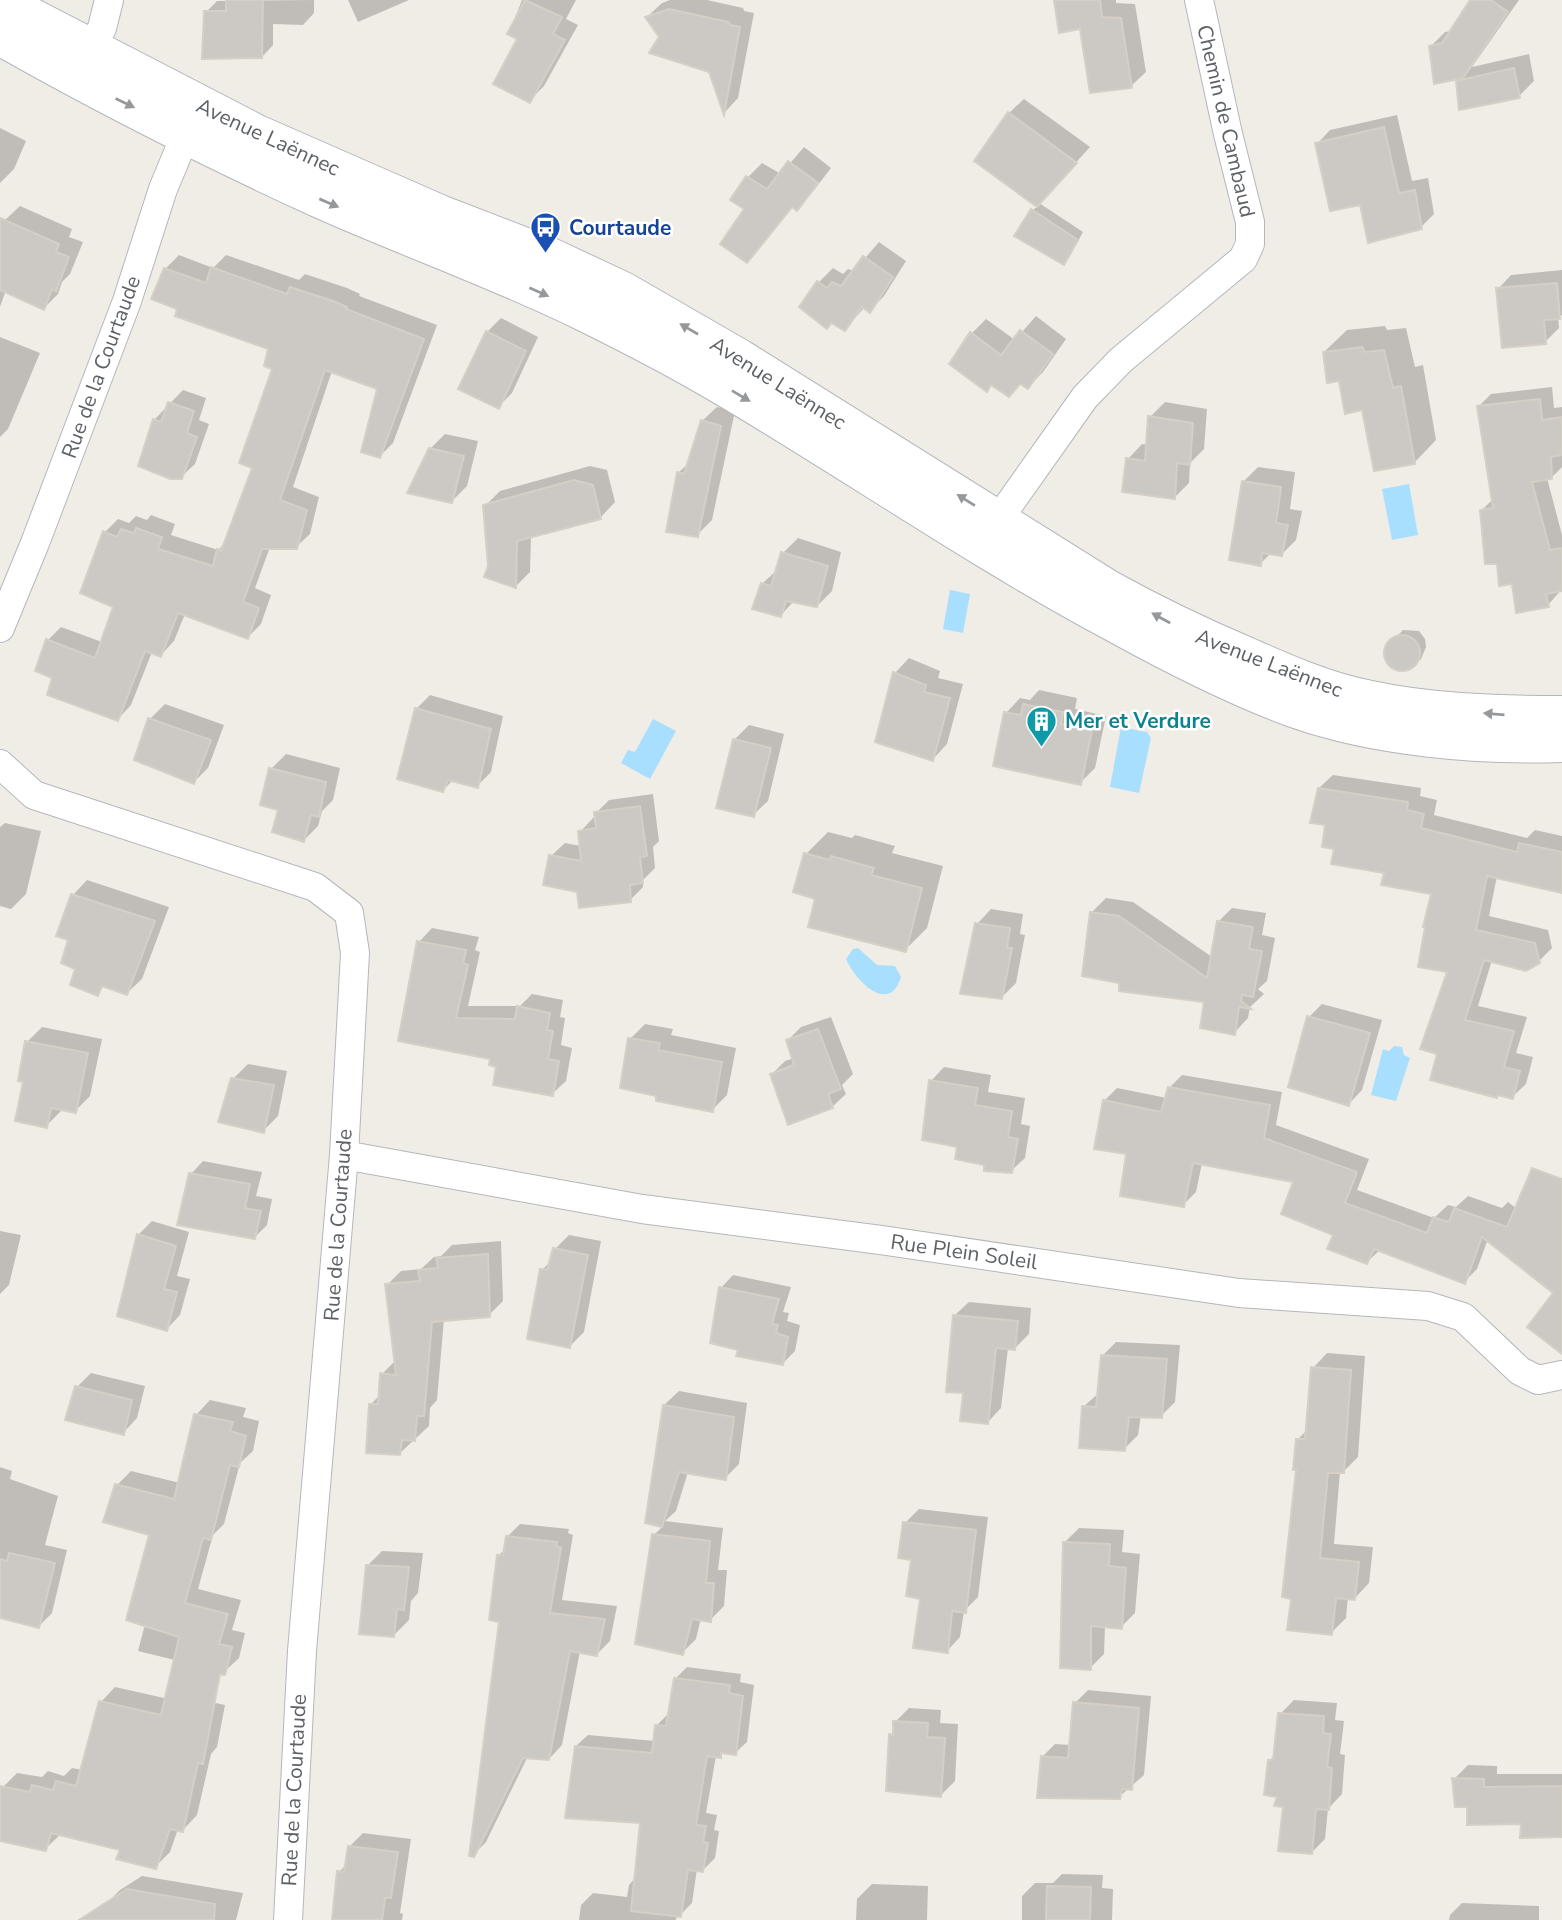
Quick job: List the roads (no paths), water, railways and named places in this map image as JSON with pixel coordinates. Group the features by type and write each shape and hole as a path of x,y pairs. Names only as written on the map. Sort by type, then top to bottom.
{"main road":[{"name":"Avenue Laënnec","path":"0,1 83,63"},
{"name":"Avenue Laënnec","path":"0,36 83,63 192,119 318,198 583,312 681,363 758,407 1026,574 1157,646 1235,683 1298,710 1368,728 1516,745 1562,743"},
{"name":"Avenue Laënnec","path":"192,119 257,134 442,215 546,255 622,290 739,358 1108,589 1170,624 1300,680 1365,699 1432,709 1506,715 1562,715"}],"street":[{"path":"83,63 102,28 109,0"},
{"name":"Chemin de Cambaud","path":"998,520 1085,397 1121,360 1243,259 1250,244 1250,222 1199,0"},
{"name":"Rue de la Courtaude","path":"0,628 127,301 163,189 192,119"},
{"name":"Rue de la Courtaude","path":"0,764 34,795 315,887 349,912 355,954 344,1155 302,1651 288,1920"},
{"name":"Rue Plein Soleil","path":"344,1155 642,1209 868,1238 1226,1291 1428,1306 1463,1317 1520,1371 1538,1380 1562,1375"}],"water":[{"path":"1409,484 1418,535 1392,540 1382,489"},
{"path":"950,590 970,594 963,633 943,629"},
{"path":"653,719 676,731 650,779 621,763 628,750 635,752"},
{"path":"1121,727 1147,732 1151,738 1139,793 1110,787"},
{"path":"858,948 877,965 895,966 901,977 896,988 889,994 872,990 850,967 846,959 853,949"},
{"path":"1394,1046 1402,1047 1404,1055 1410,1058 1396,1101 1371,1095 1383,1049 1389,1051"}],"place":[{"name":"Courtaude","path":"546,255"},
{"name":"Mer et Verdure","path":"1042,748"}]}
